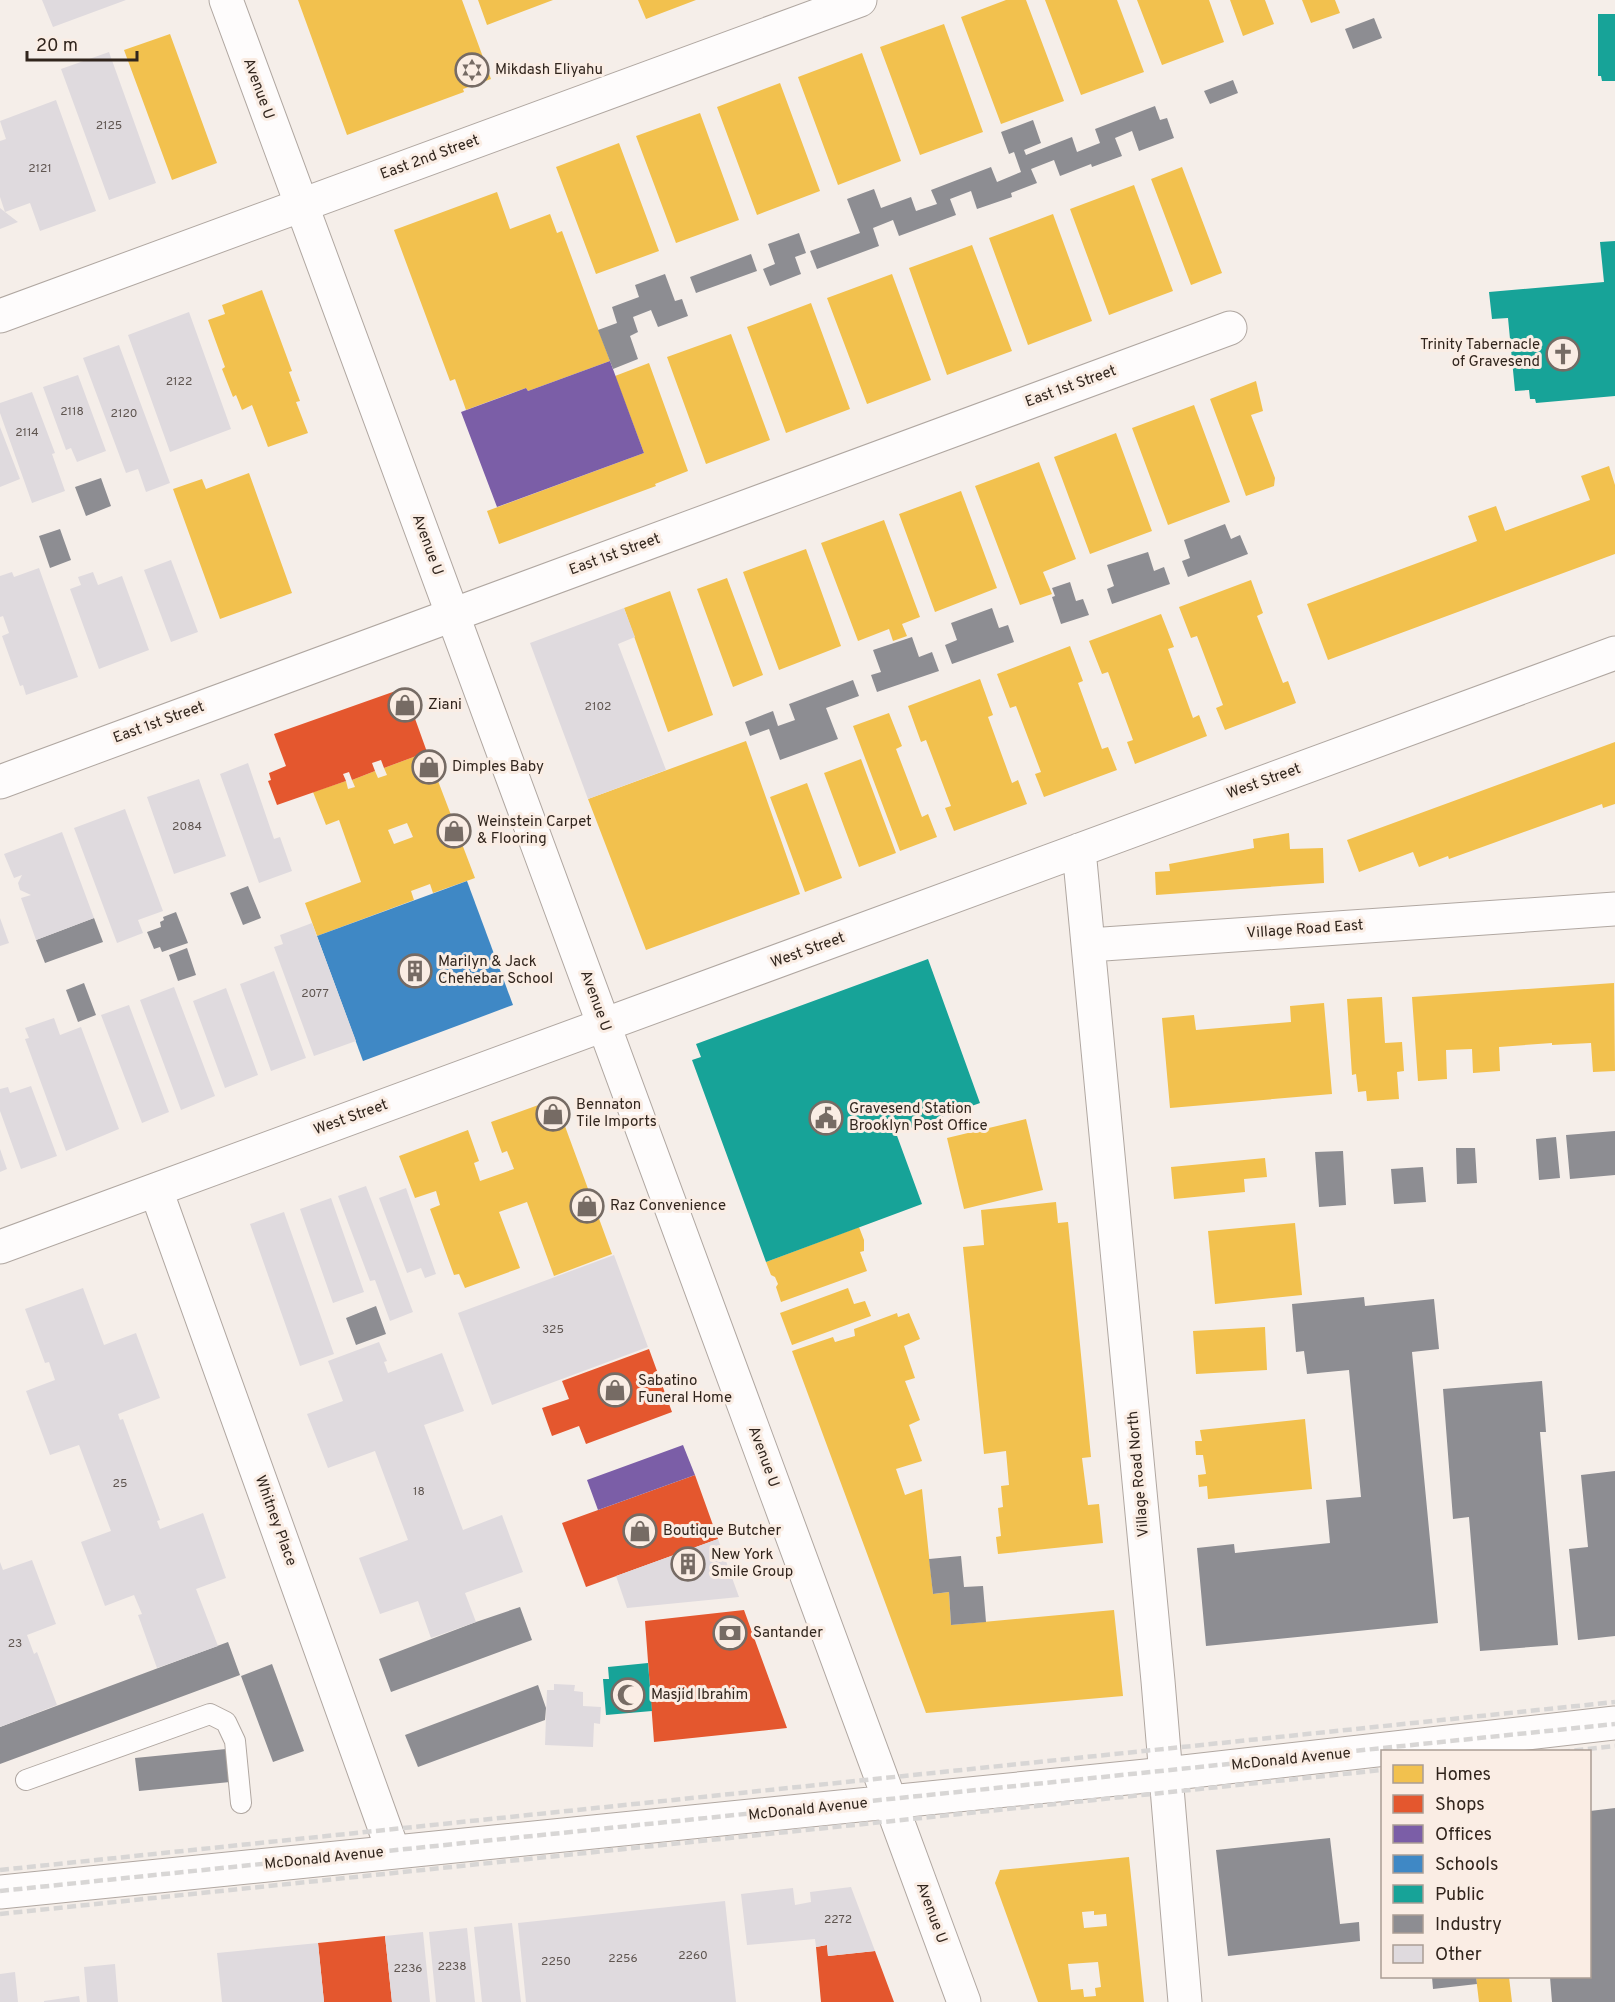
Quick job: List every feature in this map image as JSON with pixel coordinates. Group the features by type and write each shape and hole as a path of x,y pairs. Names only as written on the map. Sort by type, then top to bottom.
{"street":[{"name":"Avenue U","path":"226,0 963,2002"},
{"name":"East 2nd Street","path":"0,316 860,0"},
{"name":"East 1st Street","path":"0,782 1230,328"},
{"name":"West Street","path":"0,1247 1615,653"},
{"path":"1079,850 1089,945"},
{"name":"Village Road East","path":"1089,945 1615,909"},
{"name":"Village Road North","path":"1089,945 1185,2002"},
{"name":"Whitney Place","path":"156,1190 393,1851"},
{"name":"McDonald Avenue","path":"0,1892 1166,1774 1615,1723"}],"lane":[{"path":"26,1780 210,1714 226,1722 235,1741 241,1803"}],"building: Homes":[{"path":"298,0 462,0 491,79 463,89 464,92 347,135"},
{"path":"478,0 553,0 487,25"},
{"path":"638,0 696,0 646,19"},
{"path":"1006,0 1026,0 1064,101 1001,124 961,17"},
{"path":"1045,0 1117,0 1144,72 1081,95"},
{"path":"1137,0 1209,0 1224,42 1162,65"},
{"path":"1230,0 1265,0 1274,24 1243,36"},
{"path":"1302,0 1335,0 1340,13 1311,23"},
{"path":"944,24 983,132 920,155 880,47"},
{"path":"170,34 217,163 172,180 124,50"},
{"path":"862,53 901,161 838,185 798,77"},
{"path":"780,83 820,191 757,215 717,107"},
{"path":"700,113 739,220 676,243 636,136"},
{"path":"619,143 659,251 596,274 556,167"},
{"path":"1182,167 1222,273 1191,285 1151,179"},
{"path":"1134,185 1173,291 1109,315 1070,209"},
{"path":"497,192 510,229 550,214 557,233 562,231 610,361 528,391 526,388 466,410 455,379 450,381 394,230"},
{"path":"1053,214 1092,321 1028,345 989,238"},
{"path":"972,245 1012,351 947,375 909,268"},
{"path":"892,274 931,380 867,404 827,298"},
{"path":"262,290 292,371 289,372 300,401 296,402 308,433 268,447 252,405 242,410 236,395 233,397 222,369 225,367 208,320 225,314 222,305"},
{"path":"811,303 850,409 786,433 747,327"},
{"path":"731,334 770,440 706,464 667,357"},
{"path":"649,363 688,471 655,484 656,486 499,544 487,511 644,453 615,376"},
{"path":"1256,381 1263,411 1251,415 1275,478 1274,486 1246,496 1210,399"},
{"path":"1194,405 1230,502 1168,525 1132,428"},
{"path":"1116,433 1152,531 1090,554 1054,457"},
{"path":"1039,462 1076,559 1043,572 1052,594 1020,605 975,486"},
{"path":"1609,466 1615,485 1615,554 1328,660 1307,604 1477,541 1468,516 1496,506 1505,531 1590,500 1581,476"},
{"path":"249,473 292,593 220,619 173,489 202,479 206,489"},
{"path":"961,491 997,588 935,612 899,514"},
{"path":"884,520 920,617 902,624 907,636 893,641 889,629 858,641 821,543"},
{"path":"806,549 841,646 779,670 743,572"},
{"path":"727,578 763,675 733,687 697,589"},
{"path":"1251,580 1263,613 1257,616 1283,683 1288,681 1296,703 1225,730 1216,708 1223,705 1197,636 1191,638 1179,607"},
{"path":"670,591 713,715 668,732 624,608"},
{"path":"1161,614 1174,647 1168,649 1193,718 1199,715 1207,736 1135,764 1127,742 1133,740 1108,672 1102,674 1089,641"},
{"path":"1070,646 1083,681 1078,683 1102,749 1108,747 1117,770 1044,797 1035,774 1041,772 1016,706 1010,708 997,674"},
{"path":"980,679 993,715 988,717 1012,783 1018,780 1027,804 954,831 945,808 951,806 926,740 921,742 908,706"},
{"path":"889,713 902,746 896,749 922,817 928,814 937,837 900,851 853,726"},
{"path":"746,741 800,894 646,950 588,799"},
{"path":"1615,742 1615,804 1603,808 1602,804 1449,859 1448,856 1419,867 1413,852 1359,872 1347,840"},
{"path":"427,752 475,878 433,893 430,884 411,891 414,900 317,936 305,903 361,882 339,820 326,825 313,792 346,781 348,789 355,787 352,780 375,771 378,778 387,775 384,768","holes":["407,823 413,837 394,844 388,830"]},
{"path":"861,759 896,853 859,867 824,773"},
{"path":"807,783 842,878 805,892 770,797"},
{"path":"1289,833 1290,849 1323,848 1324,883 1156,895 1155,872 1170,871 1169,864 1254,848 1253,839"},
{"path":"1614,983 1615,1071 1593,1072 1591,1043 1552,1045 1552,1043 1499,1047 1500,1071 1473,1073 1472,1049 1446,1050 1447,1079 1418,1081 1412,997"},
{"path":"1382,997 1385,1043 1402,1042 1404,1071 1397,1072 1399,1099 1367,1101 1366,1091 1358,1092 1356,1074 1352,1075 1347,999"},
{"path":"1324,1003 1332,1094 1170,1108 1162,1018 1194,1015 1196,1030 1291,1022 1290,1006"},
{"path":"555,1099 612,1254 554,1276 527,1202 499,1212 520,1268 465,1288 459,1274 454,1275 430,1209 440,1205 436,1191 415,1198 399,1156 468,1130 479,1161 474,1163 480,1181 514,1169 507,1151 502,1153 491,1122"},
{"path":"1026,1119 1043,1190 964,1209 947,1138"},
{"path":"1265,1158 1267,1177 1244,1179 1245,1192 1174,1199 1171,1167"},
{"path":"1056,1202 1058,1223 1068,1222 1091,1457 1082,1458 1088,1505 1099,1504 1103,1543 998,1554 996,1537 1001,1536 998,1508 1003,1507 1001,1486 1009,1485 1006,1451 984,1454 963,1247 984,1245 981,1210"},
{"path":"1295,1223 1302,1295 1215,1304 1208,1231"},
{"path":"859,1227 864,1240 864,1251 860,1252 867,1271 781,1302 776,1287 778,1284 775,1277 771,1275 766,1262"},
{"path":"848,1288 854,1304 865,1301 871,1316 792,1345 780,1313"},
{"path":"897,1313 898,1317 909,1313 920,1339 904,1346 915,1378 905,1381 920,1420 909,1425 922,1461 896,1469 905,1495 922,1489 933,1594 949,1592 951,1625 1114,1610 1123,1696 926,1713 792,1351 833,1337 835,1342 855,1336 854,1329"},
{"path":"1265,1327 1267,1370 1196,1374 1193,1331"},
{"path":"1305,1419 1312,1489 1208,1499 1207,1486 1199,1487 1198,1475 1206,1474 1203,1455 1196,1455 1195,1441 1202,1441 1200,1430"},
{"path":"1129,1857 1144,2002 1038,2002 995,1883 1000,1870","holes":["1094,1911 1094,1915 1106,1914 1107,1926 1084,1928 1082,1912","1098,1962 1101,1987 1095,1988 1096,1996 1084,1997 1083,1989 1071,1990 1068,1964"]},
{"path":"1476,1978 1509,1978 1512,2002 1479,2002"}],"building: Shops":[{"path":"404,688 427,752 384,768 381,760 372,763 375,771 352,780 349,772 343,774 346,781 277,805 268,781 271,780 269,773 286,766 274,734"},
{"name":"Sabatino Funeral Home","path":"649,1349 672,1412 586,1444 579,1426 552,1436 542,1408 569,1399 562,1381"},
{"name":"Boutique Butcher","path":"695,1475 718,1539 586,1587 562,1523"},
{"path":"744,1610 787,1728 654,1742 645,1621"},
{"path":"385,1936 392,2002 324,2002 318,1943"},
{"path":"827,1945 828,1956 875,1951 894,2002 821,2002 816,1947"}],"building: Offices":[{"path":"610,361 644,453 497,507 461,412 526,388 528,391"},
{"path":"683,1445 695,1475 598,1510 587,1480"}],"building: Schools":[{"name":"Marilyn & Jack Chehebar School","path":"467,881 513,1005 363,1061 317,936"}],"building: Public":[{"path":"1598,14 1615,14 1615,81 1602,81 1601,76 1598,76"},
{"name":"Trinity Tabernacle of Gravesend","path":"1615,241 1615,396 1536,403 1535,399 1530,399 1529,390 1515,391 1508,318 1492,319 1489,292 1604,282 1600,242"},
{"name":"Gravesend Station Brooklyn Post Office","path":"928,959 980,1103 896,1133 922,1204 766,1262 692,1060 701,1057 696,1044"},
{"name":"Masjid Ibrahim","path":"648,1663 652,1711 606,1715 603,1679 609,1679 608,1667"}],"building: Industry":[{"path":"1374,18 1382,38 1353,49 1345,29"},
{"path":"1233,80 1238,93 1210,104 1204,91"},
{"path":"1155,106 1160,120 1167,118 1174,138 1139,151 1132,131 1115,138 1122,156 1092,167 1091,164 1060,176 1054,160 1031,169 1037,183 1011,193 1012,197 977,209 971,191 950,199 956,215 899,236 893,220 873,228 879,246 817,269 810,251 860,233 847,199 874,189 881,208 911,197 916,211 937,204 931,190 991,167 997,182 1021,172 1014,152 1009,154 1001,132 1033,120 1041,143 1024,150 1026,155 1072,137 1077,152 1100,143 1095,129"},
{"path":"799,233 806,253 795,257 801,274 770,286 763,269 775,264 768,244"},
{"path":"751,254 757,271 696,293 690,277"},
{"path":"665,274 675,301 682,299 688,316 658,327 651,310 633,317 638,332 630,336 638,359 613,369 598,330 617,323 612,307 639,297 635,285"},
{"path":"101,478 111,506 86,516 75,487"},
{"path":"1225,524 1231,539 1240,535 1248,554 1188,577 1182,561 1190,558 1184,540"},
{"path":"60,529 71,560 50,568 39,536"},
{"path":"1148,552 1154,571 1164,567 1170,584 1112,604 1107,589 1114,586 1107,565"},
{"path":"1070,582 1076,601 1083,599 1089,615 1061,624 1052,597 1055,596 1052,588"},
{"path":"992,608 999,628 1008,625 1014,642 952,664 945,645 957,640 951,623"},
{"path":"912,637 919,657 932,652 939,671 877,692 871,675 881,672 873,650"},
{"path":"853,680 859,696 826,708 838,739 780,760 769,729 750,736 745,722 773,711 778,726 795,720 789,704"},
{"path":"248,886 261,918 243,925 230,893"},
{"path":"176,912 188,943 162,952 160,947 154,949 147,932 161,927 160,922 164,920 163,917"},
{"path":"94,918 103,942 45,963 36,940"},
{"path":"187,948 196,975 178,981 169,955"},
{"path":"84,983 96,1015 78,1022 66,990"},
{"path":"1615,1131 1615,1175 1570,1179 1566,1135"},
{"path":"1556,1137 1560,1178 1539,1180 1536,1139"},
{"path":"1456,1148 1475,1148 1477,1183 1457,1184"},
{"path":"1343,1151 1346,1205 1319,1207 1315,1152"},
{"path":"1423,1167 1426,1202 1394,1204 1391,1169"},
{"path":"1364,1297 1365,1306 1434,1299 1439,1349 1412,1352 1438,1623 1206,1646 1197,1548 1234,1544 1235,1553 1330,1543 1326,1500 1361,1497 1349,1370 1307,1374 1304,1351 1296,1352 1292,1304"},
{"path":"376,1306 386,1334 356,1345 346,1318"},
{"path":"1542,1381 1546,1432 1540,1432 1558,1645 1480,1651 1469,1517 1453,1519 1443,1389"},
{"path":"1615,1471 1615,1636 1578,1640 1569,1549 1588,1547 1581,1475"},
{"path":"961,1556 964,1587 983,1586 986,1622 951,1625 949,1592 933,1594 929,1559"},
{"path":"520,1607 532,1640 391,1692 379,1659"},
{"path":"228,1642 240,1675 0,1764 0,1727"},
{"path":"272,1664 304,1751 273,1762 241,1676"},
{"path":"538,1685 546,1708 545,1720 418,1767 405,1735"},
{"path":"226,1749 230,1782 139,1791 135,1758"},
{"path":"1615,1808 1615,2002 1552,2002 1550,1978 1591,1978 1591,1811"},
{"path":"1330,1838 1340,1924 1359,1922 1360,1941 1228,1956 1216,1850"},
{"path":"1432,1978 1476,1978 1477,1984 1433,1989"}],"building: Other":[{"path":"42,0 126,0 53,27"},
{"path":"109,52 156,183 109,200 61,69"},
{"path":"56,100 96,211 40,231 30,203 5,212 0,197 0,141 6,139 0,121"},
{"path":"0,208 5,212 18,222 0,229"},
{"path":"189,312 231,429 170,452 128,335"},
{"path":"119,345 170,483 146,492 138,469 126,473 83,358"},
{"path":"78,375 106,451 77,462 71,448 66,450 43,387"},
{"path":"32,392 55,453 52,454 65,491 32,503 0,413 0,403"},
{"path":"0,427 20,479 0,487"},
{"path":"171,560 198,632 171,642 144,570"},
{"path":"39,568 78,677 26,695 23,685 20,686 2,636 9,633 3,616 0,617 0,576 12,572 14,577"},
{"path":"93,572 98,585 122,576 149,650 99,669 70,589 81,585 78,577"},
{"path":"624,608 635,637 618,644 666,770 588,799 530,643"},
{"path":"248,763 274,839 280,837 292,871 259,883 220,774"},
{"path":"199,779 226,856 174,874 147,797"},
{"path":"125,809 163,911 138,920 143,933 117,943 74,828"},
{"path":"62,832 94,918 36,940 21,898 31,895 20,890 18,883 22,875 14,878 4,854"},
{"path":"0,918 9,943 0,946"},
{"path":"312,923 356,1041 314,1056 274,947 283,944 280,935"},
{"path":"274,971 306,1058 271,1071 240,984"},
{"path":"174,987 215,1096 181,1110 140,1000"},
{"path":"226,988 258,1075 225,1088 193,1001"},
{"path":"129,1005 169,1112 142,1123 101,1015"},
{"path":"54,1018 60,1035 81,1027 119,1129 66,1151 25,1039 29,1038 25,1028"},
{"path":"31,1086 57,1156 21,1169 0,1111 0,1089 8,1087 10,1093"},
{"path":"0,1149 7,1169 0,1172"},
{"path":"366,1186 413,1312 390,1321 375,1280 370,1281 338,1196"},
{"path":"406,1188 436,1274 425,1278 421,1268 407,1273 379,1198"},
{"path":"331,1198 364,1292 333,1303 300,1209"},
{"path":"284,1212 334,1354 300,1366 250,1224"},
{"path":"614,1255 648,1347 492,1405 458,1313"},
{"path":"83,1288 104,1345 136,1333 160,1398 118,1414 120,1420 123,1419 160,1520 157,1521 160,1529 203,1513 226,1578 196,1589 218,1646 157,1668 138,1615 142,1614 134,1595 105,1606 81,1542 111,1531 79,1445 50,1455 26,1391 55,1380 49,1362 45,1363 25,1309"},
{"path":"379,1342 387,1361 384,1362 388,1373 442,1353 464,1411 424,1425 463,1530 502,1515 523,1572 465,1593 476,1622 431,1638 418,1601 380,1614 359,1558 408,1540 375,1451 328,1468 307,1414 343,1401 328,1361"},
{"name":"New York Smile Group","path":"718,1539 739,1597 627,1608 616,1576"},
{"path":"32,1560 56,1624 27,1635 34,1654 37,1652 57,1705 0,1727 0,1562 3,1570"},
{"path":"554,1684 575,1685 574,1691 583,1692 583,1706 601,1707 600,1724 594,1723 593,1747 545,1745 547,1690 554,1690"},
{"path":"851,1887 875,1951 828,1956 827,1945 816,1947 815,1939 747,1945 741,1894 793,1888 795,1905 811,1902 810,1892"},
{"path":"725,1901 736,2002 526,2002 518,1923"},
{"path":"512,1923 521,2002 482,2002 474,1927"},
{"path":"467,1928 475,2002 436,2002 429,1932"},
{"path":"423,1932 430,2002 392,2002 385,1936"},
{"path":"318,1943 324,2002 222,2002 217,1953"},
{"path":"115,1964 118,2002 87,2002 84,1967"},
{"path":"15,1972 18,2002 0,2002 0,1974"},
{"path":"79,1996 80,2002 44,2002 44,2001"}],"railway":[{"path":"0,1870 1615,1702"},
{"path":"0,1891 1615,1724"},
{"path":"1579,1750 1615,1746"},
{"path":"0,1914 1381,1770"}],"place":[{"name":"Mikdash Eliyahu","path":"472,70"},
{"name":"Trinity Tabernacle of Gravesend","path":"1563,354"},
{"name":"Ziani","path":"405,705"},
{"name":"Dimples Baby","path":"429,767"},
{"name":"Weinstein Carpet & Flooring","path":"454,831"},
{"name":"Marilyn & Jack Chehebar School","path":"415,971"},
{"name":"Bennaton Tile Imports","path":"553,1114"},
{"name":"Gravesend Station Brooklyn Post Office","path":"826,1118"},
{"name":"Raz Convenience","path":"587,1206"},
{"name":"Sabatino Funeral Home","path":"615,1390"},
{"name":"Boutique Butcher","path":"640,1531"},
{"name":"New York Smile Group","path":"688,1564"},
{"name":"Santander","path":"730,1633"},
{"name":"Masjid Ibrahim","path":"628,1695"}]}
